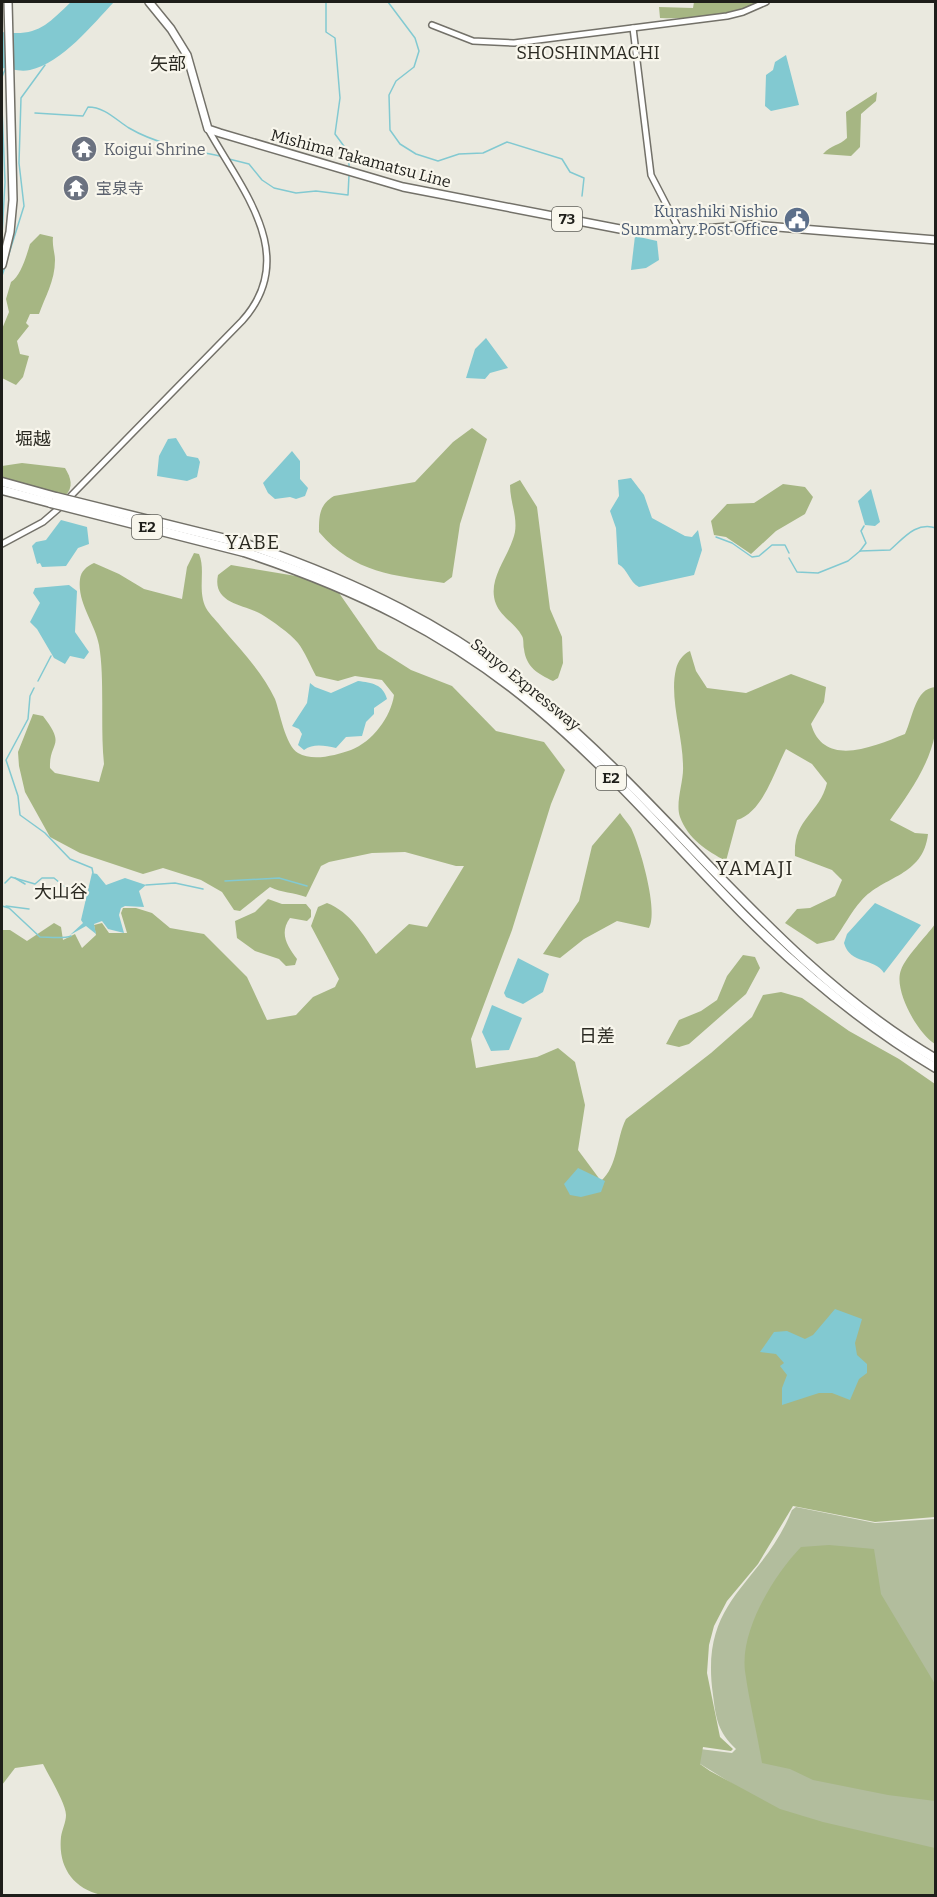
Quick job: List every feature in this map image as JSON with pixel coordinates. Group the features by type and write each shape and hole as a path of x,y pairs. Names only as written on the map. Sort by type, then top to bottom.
{"highway":[{"name":"Sanyo Expressway","path":"2,482 54,500"},
{"name":"Sanyo Expressway","path":"2,490 54,500 245,548 333,575 384,598 446,632 504,672 579,735 796,954 882,1023 936,1059"},
{"name":"Sanyo Expressway","path":"245,548 381,605 442,639 501,679 589,756 743,915 791,960 851,1010 936,1068"}],"main road":[{"path":"2,266 10,231 13,200 6,24 9,2"},
{"path":"149,2 171,29 187,55 208,129"},
{"name":"Mishima Takamatsu Line","path":"208,129 403,187 625,230 680,231 752,225 936,240"}],"street":[{"path":"432,25 466,39 495,43 736,14 766,2"},
{"path":"633,28 651,175 680,231"},
{"path":"2,544 43,522 58,509 242,321 260,294 267,268 264,234 208,129"}],"green space":[{"path":"694,2 759,2 724,14 660,18 659,7 693,8"},
{"path":"877,92 876,101 861,114 860,147 851,156 823,154 847,138 846,112"},
{"path":"40,234 53,237 55,268 39,314 30,314 26,323 29,326 17,341 20,354 29,356 23,377 16,385 2,378 2,329 9,312 6,299 11,282 21,270 30,244"},
{"path":"472,428 487,439 460,524 452,577 444,583 392,574 361,564 347,557 319,532 321,511 329,499 334,496 415,482 453,442"},
{"path":"22,463 65,468 71,482 68,493 65,496 2,478 2,466"},
{"path":"520,480 537,507 550,609 562,637 563,663 558,678 553,681 538,673 527,661 522,636 498,609 494,595 496,579 515,532 510,485"},
{"path":"783,484 805,487 813,497 805,514 776,531 751,554 726,537 714,535 711,521 727,504 754,503"},
{"path":"194,553 199,554 201,560 202,594 206,608 264,680 275,699 290,743 298,753 310,757 324,757 359,746 373,735 385,720 394,695 382,680 355,676 338,681 316,676 301,647 290,635 261,614 230,602 220,592 217,585 218,575 231,565 302,577 339,593 378,649 411,670 452,686 496,731 544,742 565,770 551,804 512,930 471,1039 476,1068 537,1057 558,1048 575,1062 585,1105 578,1150 601,1181 611,1168 626,1119 711,1053 752,1017 763,995 781,992 802,998 849,1031 899,1059 935,1084 935,1517 875,1522 793,1506 758,1564 727,1601 714,1626 709,1645 707,1673 720,1737 733,1749 731,1751 703,1747 700,1764 780,1809 823,1822 935,1848 935,1895 101,1895 82,1887 69,1874 65,1866 61,1837 66,1818 65,1810 43,1764 15,1768 2,1785 2,930 10,930 27,941 54,923 61,927 63,940 75,934 82,948 96,935 94,925 102,923 109,933 127,933 121,913 123,908 136,908 152,913 170,928 204,934 247,977 267,1020 296,1015 313,997 335,987 339,979 311,926 318,907 327,903 343,912 367,939 376,954 409,924 427,927 464,866 456,866 405,852 372,853 329,862 321,866 306,897 270,887 240,911 234,910 222,892 201,880 163,868 143,874 80,853 50,837 25,792 19,766 18,752 33,714 43,716 54,733 55,744 50,759 50,768 55,773 99,782 104,764 101,659 97,637 81,596 82,574 94,563 144,589 182,599 187,567"},
{"path":"690,651 696,671 707,688 746,693 791,674 826,687 824,702 811,724 818,738 827,746 839,750 866,748 905,734 919,698 928,689 935,687 936,722 932,746 917,780 890,820 915,833 928,834 925,848 911,867 870,892 861,901 834,940 817,944 785,923 797,909 810,908 835,896 842,880 832,870 795,856 798,833 818,803 827,783 812,764 786,749 761,800 746,816 737,820 726,861 699,844 683,825 679,811 679,799 683,766 674,680 679,661"},
{"path":"620,813 631,828 643,863 652,908 649,928 617,921 584,939 560,958 543,954 579,901 592,846"},
{"path":"268,899 282,904 306,904 311,910 311,917 307,921 290,918 285,929 287,944 297,959 295,965 286,966 279,959 255,951 237,938 235,921 255,912"},
{"path":"935,924 936,1044 921,1031 909,1011 899,979 907,959"},
{"path":"743,955 755,957 760,968 746,994 689,1044 679,1047 666,1044 679,1020 701,1011 717,1000 727,976"},
{"path":"796,1507 875,1523 935,1519 935,1849 780,1813 697,1762 700,1749 732,1753 736,1749 722,1731 715,1711 711,1662 715,1636 724,1614 765,1558 792,1510"},
{"path":"829,1545 874,1549 881,1594 935,1684 935,1801 888,1795 813,1780 790,1769 762,1763 745,1671 745,1655 753,1621 780,1572 801,1547"}],"water":[{"path":"71,2 114,2 76,42 54,60 30,70 2,68 2,32 24,33 41,28"},
{"path":"786,55 799,105 771,111 765,106 766,75 773,70 775,62"},
{"path":"635,236 657,241 659,260 646,268 631,270"},
{"path":"486,338 508,368 490,373 485,379 466,378 475,349"},
{"path":"176,438 187,456 198,458 200,462 197,477 187,481 157,476 159,456 168,439"},
{"path":"292,451 300,461 300,479 308,488 305,496 296,499 290,497 275,499 268,493 263,483"},
{"path":"631,478 644,495 652,518 685,536 692,537 698,530 702,550 694,575 639,587 618,564 616,528 610,511 619,496 618,480"},
{"path":"871,489 880,522 875,526 865,525 858,501"},
{"path":"61,520 87,527 89,544 78,548 66,566 42,567 40,563 37,564 32,546 36,542 46,540"},
{"path":"69,585 77,591 75,632 89,652 84,659 70,656 65,664 54,658 37,629 30,622 40,603 33,593 35,588"},
{"path":"358,681 380,687 387,699 374,708 374,714 366,722 362,736 346,737 336,748 316,746 304,750 298,745 302,734 299,729 292,726 307,703 310,683 331,693"},
{"path":"92,873 97,874 106,885 125,878 146,885 139,891 144,907 125,906 121,908 119,915 124,933 108,929 102,921 94,924 96,934 86,926 70,935 83,923 81,920"},
{"path":"875,903 921,925 884,973 880,968 851,955 844,943 847,934"},
{"path":"518,958 549,974 543,992 523,1004 506,997 504,993"},
{"path":"492,1005 522,1018 509,1050 491,1051 482,1032"},
{"path":"578,1168 605,1181 601,1192 581,1197 570,1195 564,1184"},
{"path":"835,1309 862,1319 855,1343 857,1355 867,1364 867,1373 859,1379 850,1400 832,1393 819,1393 782,1405 782,1388 787,1375 780,1366 784,1363 776,1354 760,1352 774,1332 787,1331 805,1339 813,1335"}],"waterway":[{"path":"326,2 326,32 335,38 340,98 335,134 349,153 349,167"},
{"path":"388,2 415,38 419,51 414,67 396,81 389,95 390,130 400,144 416,154 438,161 459,154 483,153 507,142 562,159 570,172 584,178 582,196"},
{"path":"2,276 24,206 19,163 21,98 45,65"},
{"path":"2,77 6,67"},
{"path":"35,113 83,116 88,107 94,108 105,112 139,134 173,146 220,156"},
{"path":"2,108 5,182 2,235"},
{"path":"229,159 249,164 262,180 274,188 296,193 316,191 348,195 349,175"},
{"path":"860,551 866,543 861,531 864,526"},
{"path":"789,558 797,572 818,573 848,561 860,551 890,550 916,529 929,526 936,528"},
{"path":"716,537 732,543 752,557 759,556 772,545 785,545 789,553"},
{"path":"38,681 51,656"},
{"path":"34,688 30,696 28,719 6,760 18,796 20,815 45,833 70,859 92,868 93,873"},
{"path":"5,883 11,877 35,884 42,878 54,878 66,888"},
{"path":"15,878 25,884"},
{"path":"225,881 279,878 307,886"},
{"path":"146,885 175,883 203,889"},
{"path":"2,906 9,908 40,937 71,936"},
{"path":"6,906 29,909"}],"place":[{"name":"Koigui Shrine","path":"84,149"},
{"name":"宝泉寺","path":"76,188"},
{"name":"Kurashiki Nishio Summary Post Office","path":"797,220"}],"district":[{"name":"SHOSHINMACHI","path":"588,53"},
{"name":"矢部","path":"168,64"},
{"name":"堀越","path":"33,439"},
{"name":"YABE","path":"253,542"},
{"name":"YAMAJI","path":"755,868"},
{"name":"大山谷","path":"61,892"},
{"name":"日差","path":"597,1036"}]}
